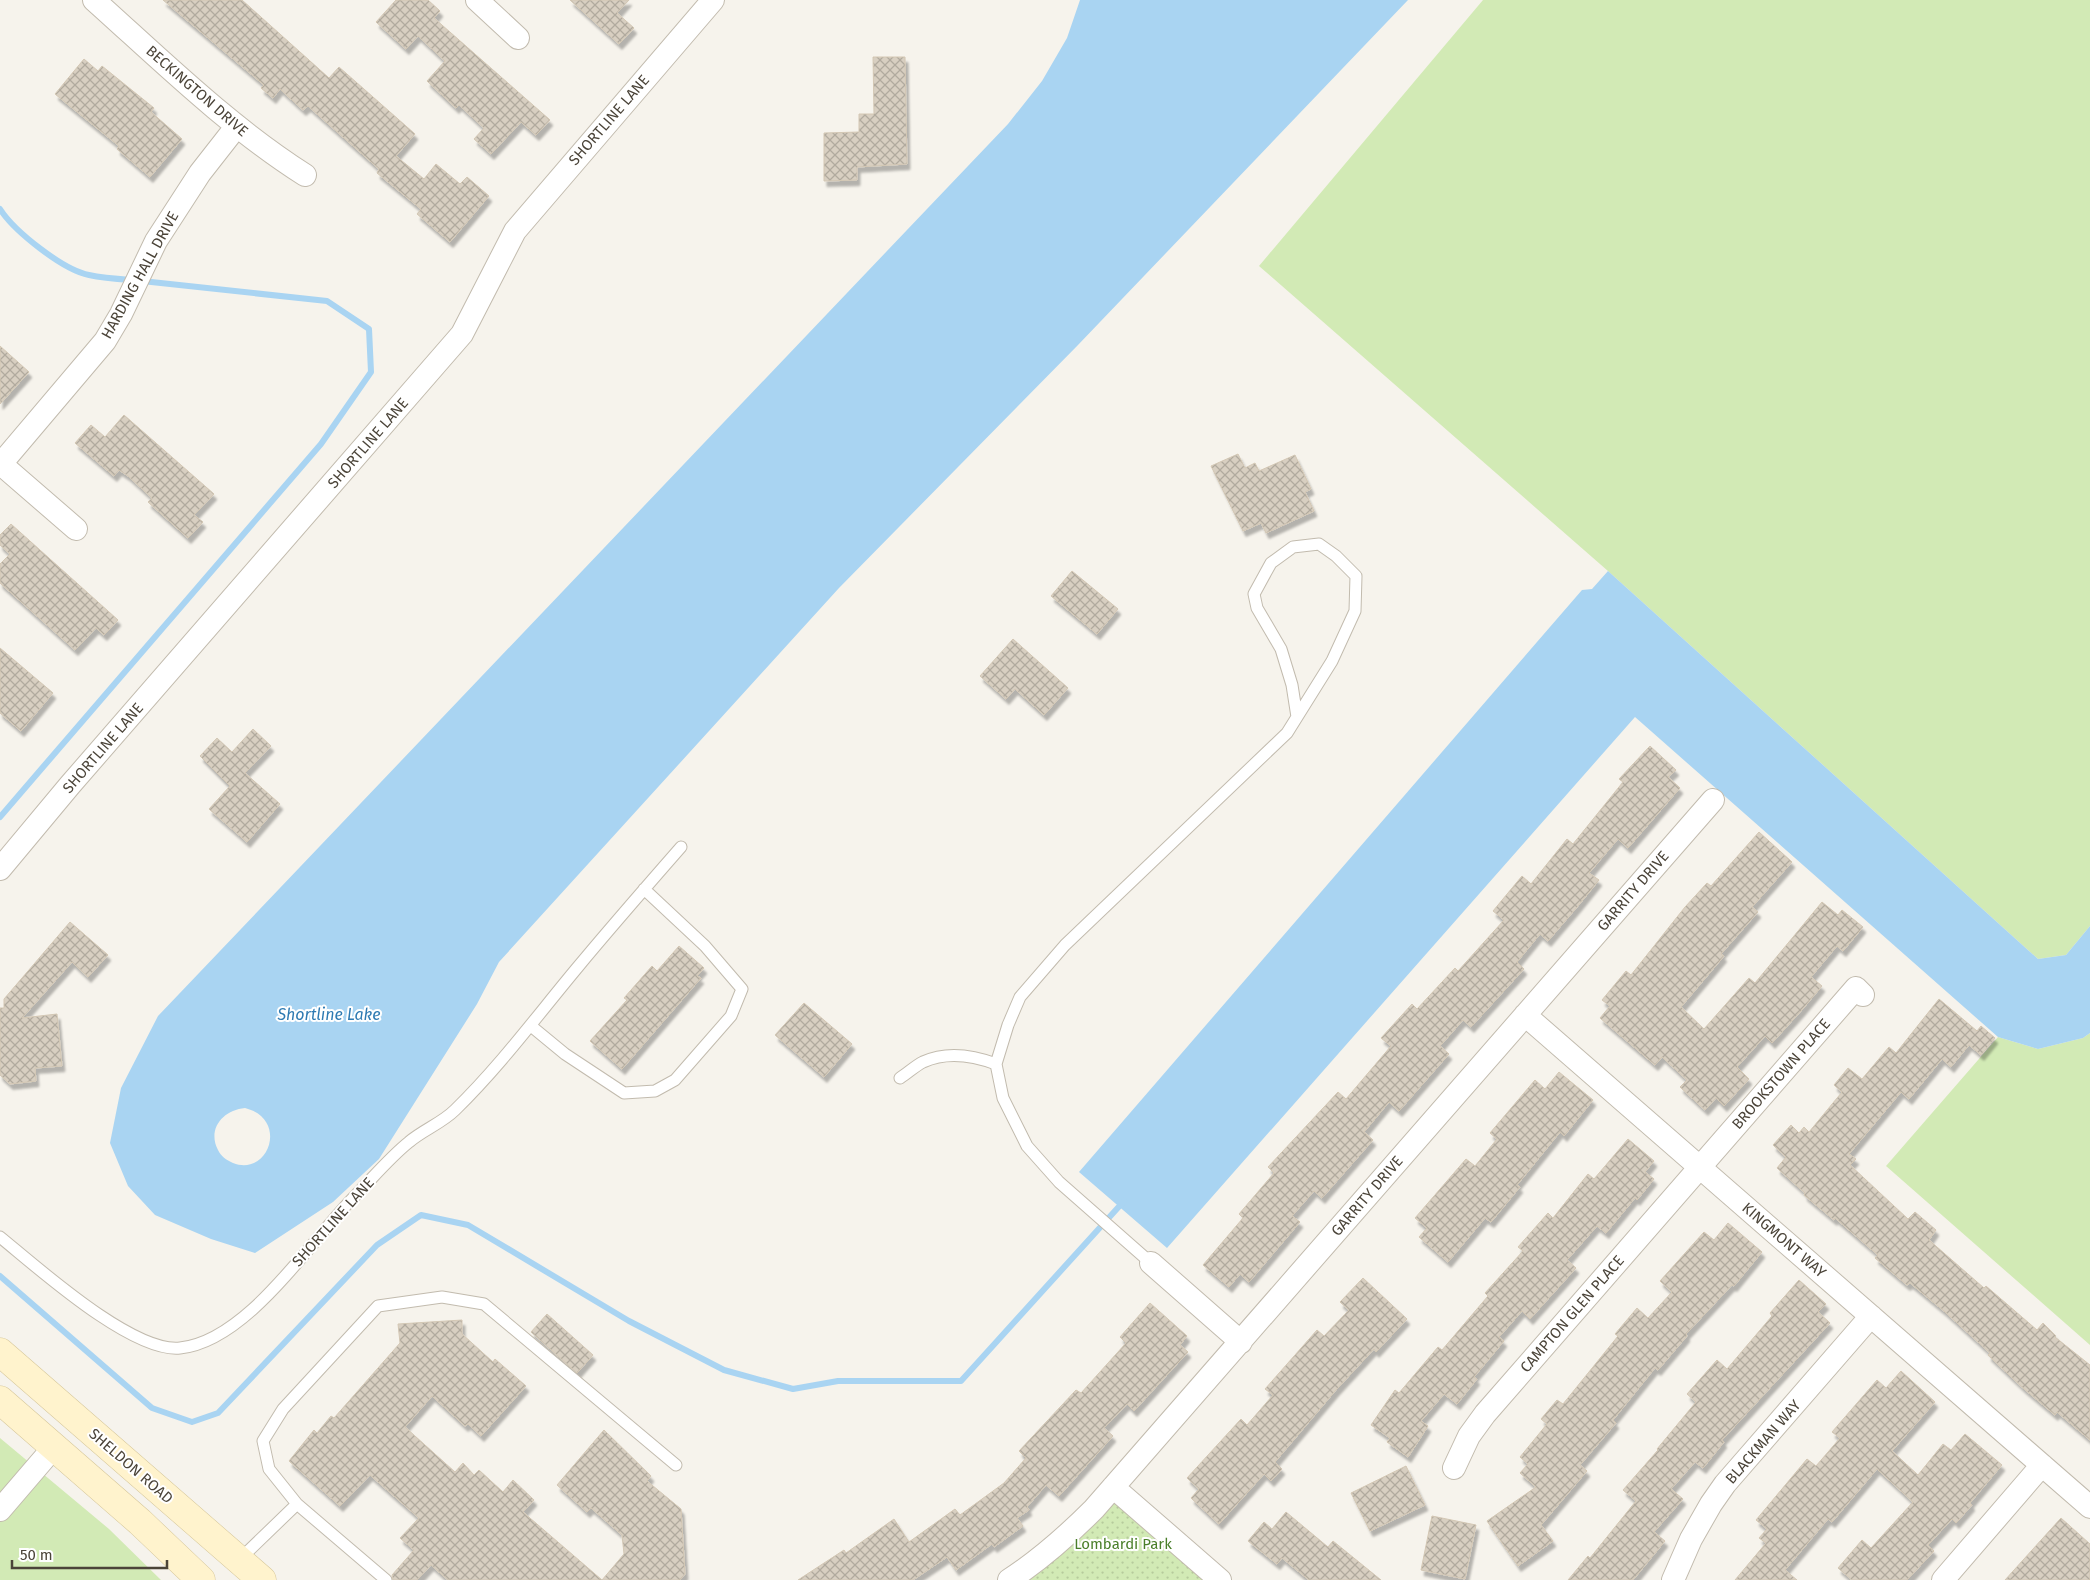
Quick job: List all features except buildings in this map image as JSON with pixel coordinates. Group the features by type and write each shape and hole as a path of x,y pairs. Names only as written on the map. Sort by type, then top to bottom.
{"main road":[{"name":"SHELDON ROAD","path":"0,1352 262,1580"},
{"path":"0,1400 140,1522 201,1580"}],"street":[{"name":"BECKINGTON DRIVE","path":"94,0 236,126 305,175"},
{"path":"477,0 518,38"},
{"name":"SHORTLINE LANE","path":"0,869 70,785 462,334 515,231 713,0"},
{"name":"HARDING HALL DRIVE","path":"1,465 105,340 121,314 156,241 200,173 236,126"},
{"path":"1,465 76,529"},
{"name":"GARRITY DRIVE","path":"1009,1580 1065,1538 1113,1487 1713,800"},
{"name":"BROOKSTOWN PLACE","path":"1700,1167 1856,988 1863,995"},
{"name":"KINGMONT WAY","path":"1525,1015 2090,1507"},
{"name":"CAMPTON GLEN PLACE","path":"1454,1468 1470,1436 1485,1414 1700,1167"},
{"path":"1151,1263 1240,1342"},
{"name":"BLACKMAN WAY","path":"1673,1580 1691,1539 1710,1504 1725,1484 1871,1316"},
{"path":"0,1510 54,1447"},
{"path":"1943,1580 2042,1466"},
{"path":"1113,1487 1220,1580"}],"lane":[{"path":"1151,1263 1059,1182 1027,1146 1003,1098 996,1064 1008,1025 1020,997 1058,952 1287,733 1297,717 1332,661 1355,611 1356,576 1336,556 1319,544 1293,547 1271,563 1254,594 1257,608 1281,649 1292,685 1297,717"},
{"name":"SHORTLINE LANE","path":"0,1237 69,1294 129,1334 154,1345 179,1348 212,1340 242,1320 308,1251 344,1208 408,1142 453,1112 531,1026 681,847"},
{"path":"531,1026 565,1054 624,1093 655,1092 675,1080 731,1016 742,989 705,946 644,890"},
{"path":"900,1078 923,1062 945,1056 976,1057 996,1064"},
{"path":"386,1580 297,1504 269,1469 263,1441 283,1408 378,1306 442,1296 484,1304 676,1465"},
{"path":"239,1560 297,1504"}],"green space":[{"path":"1483,0 2090,0 2090,926 2066,955 2038,959 1608,571 1259,266"},
{"path":"2090,1033 2090,1345 1886,1166 1998,1037 2038,1049 2083,1038"},
{"path":"0,1438 109,1529 161,1580 0,1580"},
{"name":"Lombardi Park","path":"1113,1487 1220,1580 1024,1580"}],"water":[{"name":"Shortline Lake","path":"1080,0 1408,0 1078,345 839,588 499,962 477,1004 379,1159 333,1202 255,1253 211,1239 155,1215 128,1186 110,1143 121,1088 158,1016 1008,124 1042,81 1067,38","holes":["245,1108 259,1114 267,1123 270,1134 269,1145 264,1155 256,1162 246,1165 233,1163 222,1156 215,1142 214,1135 219,1122 230,1112"]},
{"path":"1608,571 2038,959 2066,955 2090,926 2090,1033 2083,1038 2038,1049 1998,1037 1635,717 1167,1248 1079,1172 1582,590 1592,589"}],"waterway":[{"path":"0,209 27,238 66,266 89,275 132,280"},
{"path":"0,817 321,444 371,372 369,329 327,301 142,281"},
{"path":"0,1276 152,1408 192,1422 218,1413 377,1245 421,1215 468,1225 629,1321 724,1370 793,1389 838,1381 961,1381 1124,1201"}]}
